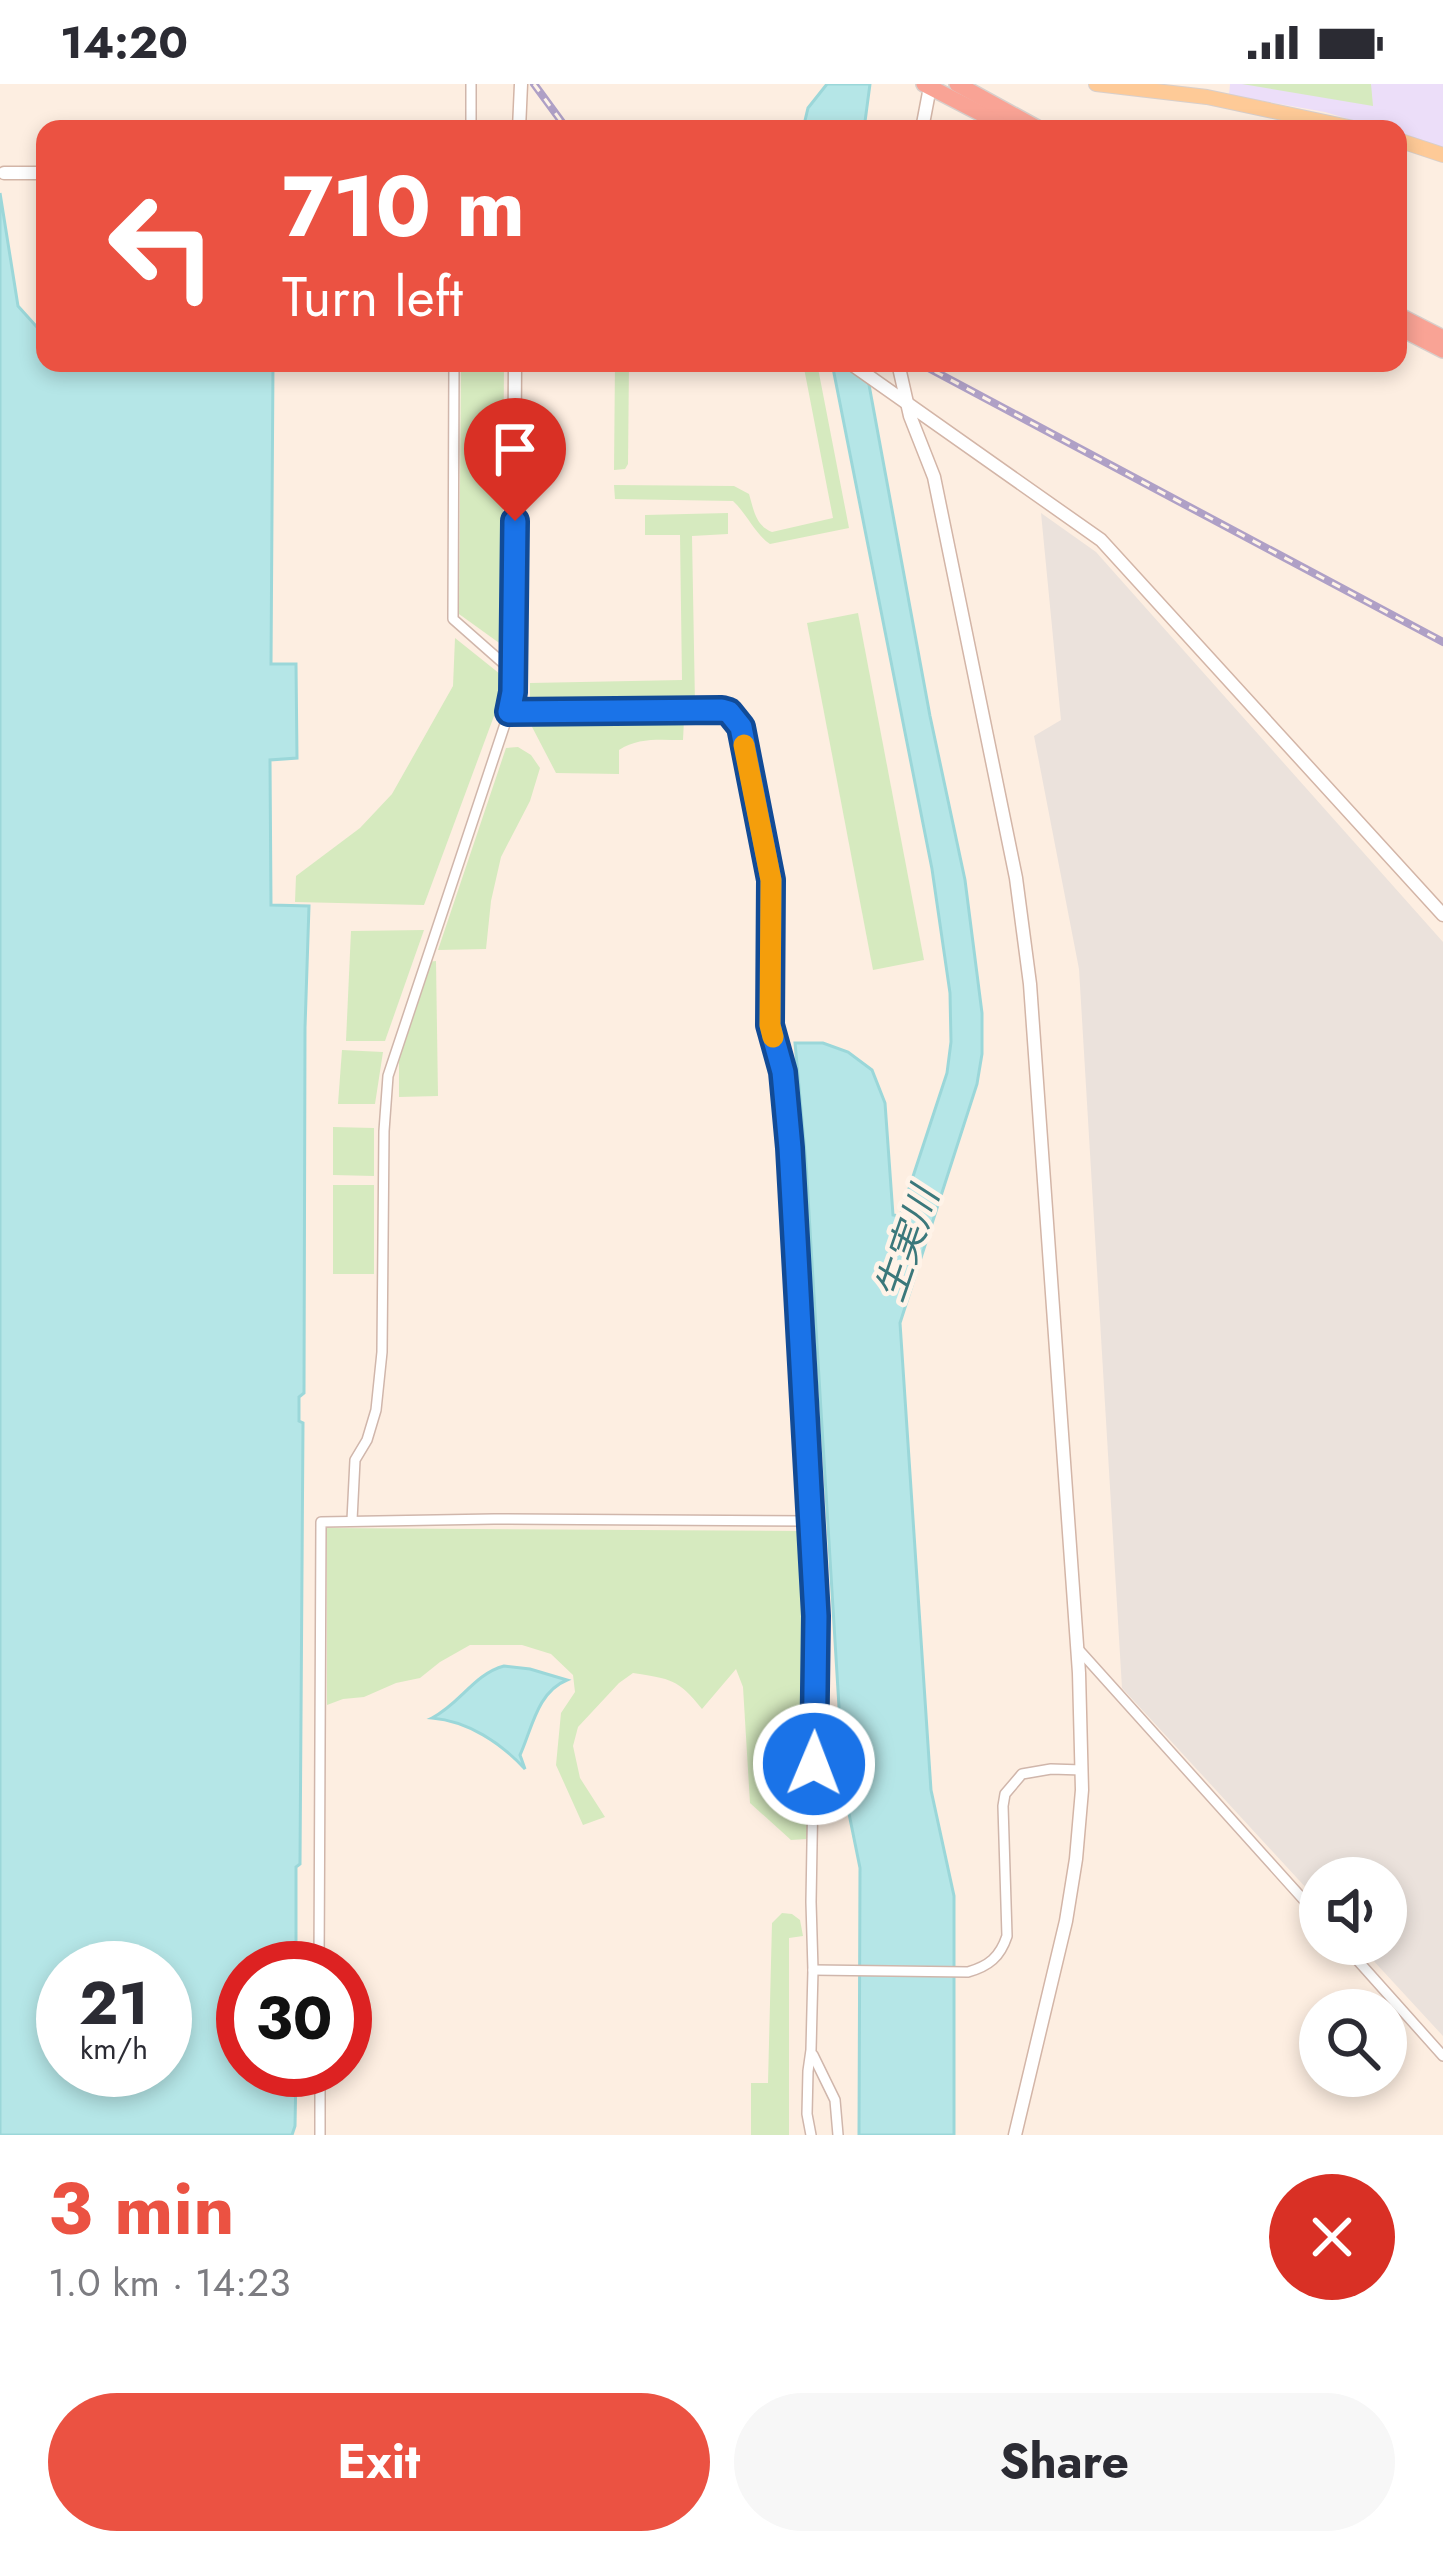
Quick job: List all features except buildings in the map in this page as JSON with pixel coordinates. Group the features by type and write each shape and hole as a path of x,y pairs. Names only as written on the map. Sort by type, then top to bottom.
{"highway":[{"path":"957,84 1023,120"},
{"path":"929,85 994,120"},
{"path":"1407,320 1443,338"},
{"path":"1407,332 1443,350"}],"main road":[{"path":"1096,84 1208,91 1322,120"},
{"path":"1407,143 1443,155"}],"street":[{"path":"471,84 471,120"},
{"path":"519,120 521,84"},
{"path":"923,120 929,85"},
{"path":"2,173 36,172"},
{"path":"454,372 453,619 514,673"},
{"path":"352,1520 355,1460 376,1410 382,1352 388,1076 513,692 515,372"},
{"path":"864,372 1101,540 1443,915"},
{"path":"900,372 905,401 934,477 1016,878 1030,984 1077,1648 1082,1770 1076,1859 1066,1921 1015,2135"},
{"path":"509,712 722,710 741,727 771,880 770,1025 783,1072 790,1148 816,1616 807,2114 811,2135"},
{"path":"319,1941 321,1522 810,1521"},
{"path":"1077,1648 1299,1895"},
{"path":"813,1970 958,1972 991,1961 1007,1936 1006,1794 1022,1774 1034,1770 1082,1770"},
{"path":"1362,1965 1443,2056"},
{"path":"811,2050 835,2100 838,2135"},
{"path":"320,2097 320,2135"}],"shaded area":[{"path":"1230,84 1443,84 1443,148 1407,137 1407,120 1352,120 1229,95"},
{"path":"1041,513 1096,552 1443,942 1443,2036 1407,1997 1407,1989 1400,1989 1377,1965 1407,1965 1407,1857 1299,1857 1299,1880 1122,1688 1079,969 1034,736 1061,720"}],"green space":[{"path":"1242,84 1371,84 1373,106"},
{"path":"461,372 504,372 502,645 459,614"},
{"path":"615,372 629,372 628,464 614,470"},
{"path":"805,372 819,372 849,528 770,544 733,501 615,499 614,485 734,486 749,494 759,521 772,532 833,518"},
{"path":"728,513 728,534 692,536 695,704 530,707 530,683 682,680 680,535 645,535 645,515"},
{"path":"858,613 924,960 873,970 807,623"},
{"path":"455,638 500,674 504,689 424,905 295,902 296,876 360,828 392,794 453,686"},
{"path":"684,720 683,740 642,741 619,750 619,774 556,773 530,723"},
{"path":"518,747 540,768 530,801 501,857 486,949 438,950 506,748"},
{"path":"424,930 385,1041 346,1041 351,931"},
{"path":"436,961 438,1096 399,1097 399,1054 427,962"},
{"path":"342,1050 383,1052 375,1104 338,1104"},
{"path":"333,1127 374,1128 374,1176 333,1175"},
{"path":"333,1185 374,1185 374,1274 333,1274"},
{"path":"327,1528 799,1531 810,1617 807,1839 791,1840 750,1803 743,1687 736,1669 702,1709 680,1686 665,1679 633,1673 619,1683 578,1727 573,1746 580,1778 605,1817 583,1825 556,1765 561,1713 575,1692 573,1675 551,1654 522,1645 470,1645 420,1678 327,1705"},
{"path":"782,1913 800,1920 803,1936 789,1938 789,2135 751,2135 751,2083 768,2083 772,1923"}],"water":[{"path":"827,84 870,84 865,120 805,120 808,108"},
{"path":"0,193 18,306 36,326 36,372 273,372 271,664 296,664 297,758 270,760 271,905 309,906 304,1393 299,1397 299,1421 303,1423 300,1864 296,1867 296,1941 216,1941 216,2097 296,2097 292,2135 0,2135"},
{"name":"生実川","path":"834,372 867,372 965,880 982,1013 977,1084 900,1323 931,1790 954,1896 954,2135 859,2135 860,1868 844,1789 795,1043 823,1043 848,1052 872,1070 885,1103 893,1215 900,1216 947,1073 951,1042 950,993 932,869"},
{"path":"504,1666 567,1680 549,1693 537,1712 520,1755 525,1769 483,1735 432,1718 484,1676"}],"railway":[{"path":"534,84 560,120"},
{"path":"936,372 1443,642"}],"slow traffic":[{"path":"744,745 771,880 773,1037"}],"route":[{"path":"515,521 509,712 722,710 741,727 771,880 770,1025 783,1072 790,1148 816,1616 814,1764"}]}
